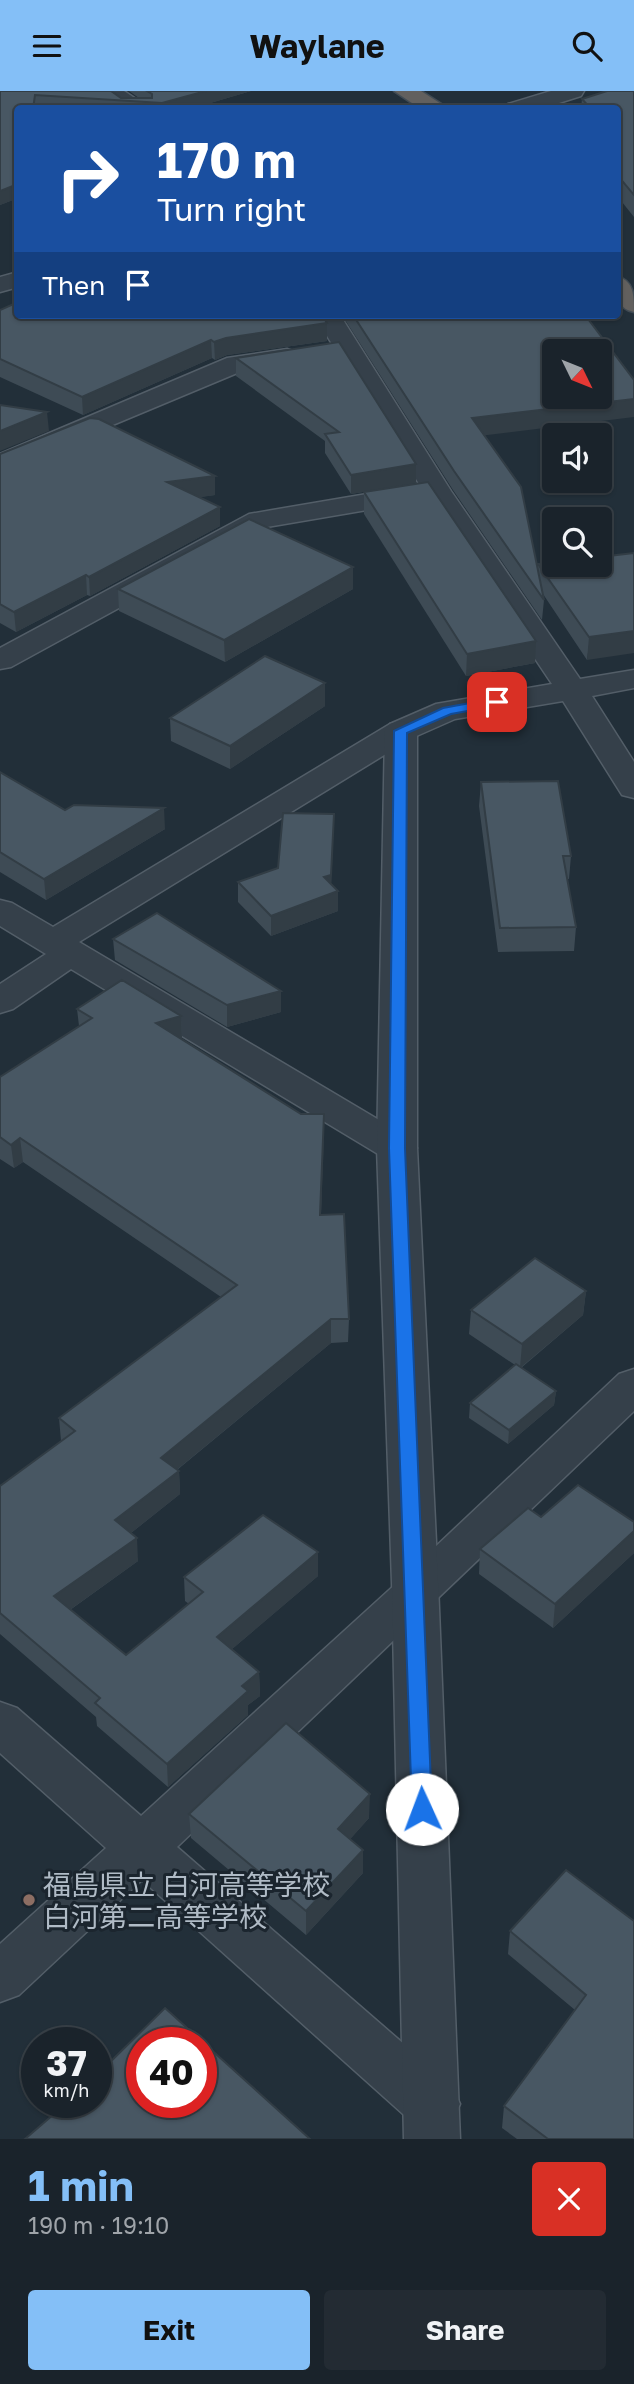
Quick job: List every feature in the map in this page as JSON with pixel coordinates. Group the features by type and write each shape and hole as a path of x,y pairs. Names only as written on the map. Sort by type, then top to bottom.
{"highway":[{"path":"405,91 431,105"},
{"path":"621,288 634,305"}],"street":[{"path":"108,91 133,105"},
{"path":"529,105 573,91"},
{"path":"327,319 327,351 437,491 571,688 634,788"},
{"path":"0,464 236,364 327,351"},
{"path":"0,660 259,520 437,491"},
{"path":"0,1001 62,948 401,731 447,711 634,679"},
{"path":"401,731 397,1148 432,2122"},
{"path":"0,911 397,1148"},
{"path":"0,1978 415,1594 634,1385"},
{"path":"0,1723 141,1847 432,2122"}],"building":[{"path":"0,91 111,91 121,98 152,98 152,94 147,91 206,91 162,103 35,95 34,105 14,105 14,186 0,191"},
{"path":"607,91 634,91 634,195 621,180 621,105 587,105 582,99"},
{"path":"14,304 14,319 324,319 327,323 214,342 211,340 82,397 0,359 0,310"},
{"path":"356,319 588,319 603,339 542,339 542,409 549,409 472,418 521,487 544,600 454,471"},
{"path":"339,342 416,464 351,475 325,434 339,432 236,358"},
{"path":"612,351 634,380 634,399 612,402"},
{"path":"0,405 47,412 0,431"},
{"path":"90,418 99,419 215,476 167,482 220,507 89,577 86,575 14,612 0,604 0,454"},
{"path":"428,482 536,641 467,654 364,492"},
{"path":"249,519 353,567 224,640 118,589"},
{"path":"634,553 634,631 589,637 547,577 612,577 612,556"},
{"path":"265,656 325,683 230,746 170,718"},
{"path":"0,772 65,810 74,805 164,808 44,879 0,852"},
{"path":"558,781 571,856 563,856 576,927 500,928 481,782"},
{"path":"283,813 334,814 331,875 324,877 338,891 271,916 238,882 278,868"},
{"path":"157,913 281,991 227,1005 113,939"},
{"path":"122,980 181,1016 156,1023 301,1114 324,1114 320,1215 344,1214 349,1319 331,1319 161,1458 179,1471 115,1520 137,1538 54,1596 126,1655 203,1592 184,1577 263,1515 318,1552 217,1637 259,1672 242,1686 248,1691 167,1764 95,1703 100,1698 0,1613 0,1486 75,1431 59,1418 237,1285 20,1138 11,1145 0,1137 0,1077 92,1018 77,1009"},
{"path":"535,1258 586,1291 522,1344 471,1310"},
{"path":"516,1364 556,1391 509,1430 470,1403"},
{"path":"578,1485 634,1522 634,1531 555,1604 480,1549 528,1508 541,1517"},
{"path":"286,1723 370,1794 338,1829 363,1850 306,1911 189,1814"},
{"path":"566,1870 634,1921 634,2139 548,2139 504,2106 586,1995 510,1931"},
{"path":"165,2008 186,2027 146,2027"},
{"path":"126,2046 126,2118 217,2118 217,2055 310,2139 25,2139 49,2118 112,2118 112,2060"}],"place":[{"name":"福島県立 白河高等学校 白河第二高等学校","path":"29,1900"}],"route":[{"path":"422,1809 397,1148 401,731 447,711 497,702"}]}
